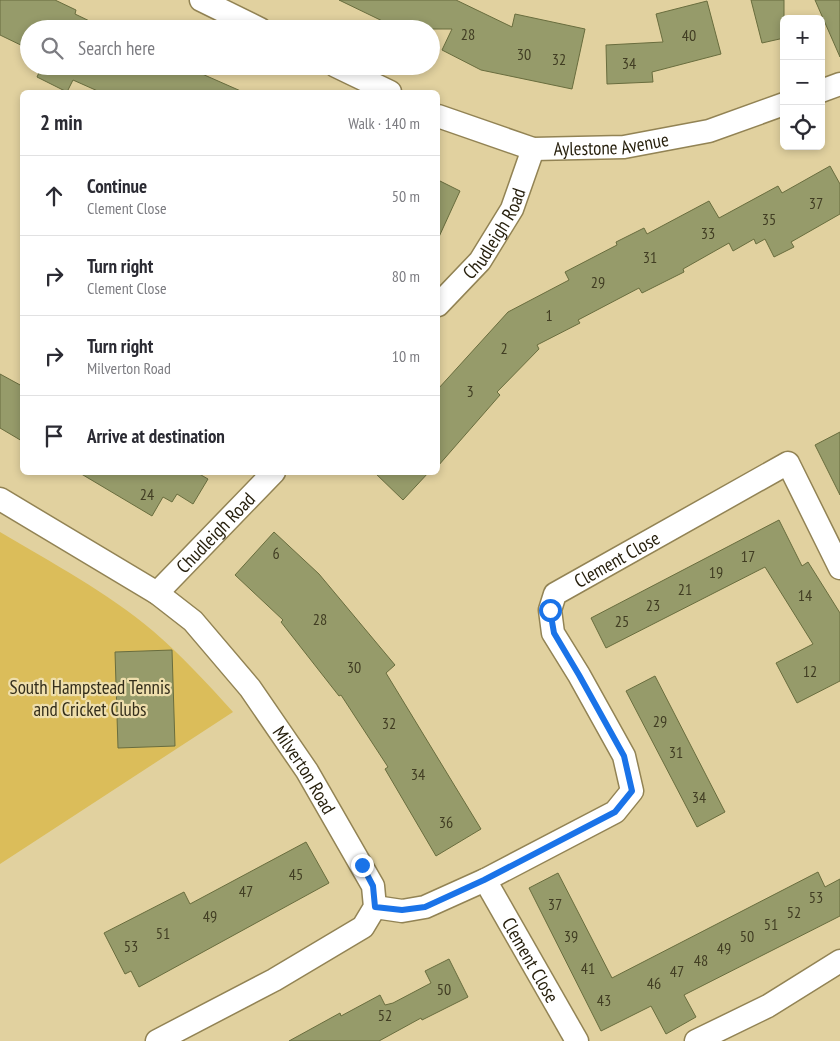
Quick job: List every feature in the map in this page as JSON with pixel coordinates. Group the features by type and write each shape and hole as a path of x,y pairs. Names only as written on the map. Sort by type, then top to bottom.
{"street":[{"path":"201,0 242,20"},
{"path":"355,75 386,90"},
{"path":"825,90 840,84"},
{"name":"Aylestone Avenue","path":"440,117 533,149 624,147 709,131 781,105"},
{"name":"Chudleigh Road","path":"440,302 480,261 512,209 533,149"},
{"name":"Clement Close","path":"375,907 402,910 425,907 484,880 615,812 632,791 624,756 554,633 550,610 555,594 788,463 840,568"},
{"name":"Chudleigh Road","path":"157,593 271,475"},
{"name":"Milverton Road","path":"0,499 157,593 193,621 255,696 307,771 373,886 375,907"},
{"name":"Clement Close","path":"484,880 578,1041"},
{"path":"157,1041 274,980 363,927 375,907"},
{"path":"696,1041 768,1006 840,961"}],"green space":[{"name":"South Hampstead Tennis and Cricket Clubs","path":"0,532 79,578 117,603 153,631 184,660 233,712 0,864"}],"building":[{"path":"0,0 55,0 76,10 75,14 87,20 20,20 20,45 0,35"},
{"path":"339,0 456,0 512,27 515,14 585,29 572,89 481,70 442,50 452,29 440,29 440,20 380,20"},
{"path":"751,0 784,0 784,15 780,15 780,39 762,43"},
{"path":"815,0 840,0 840,57 825,23 825,15 822,15"},
{"path":"707,1 721,54 652,72 653,82 607,84 606,45 663,42 656,14"},
{"path":"38,75 204,75 238,90 96,90 73,80 68,90 63,90 37,77"},
{"path":"830,166 840,184 840,214 791,242 794,247 774,257 765,239 756,244 754,239 733,251 729,243 683,269 684,272 642,293 639,288 578,320 580,323 537,345 539,349 497,392 500,395 440,464 440,387 508,312 569,280 565,272 617,245 616,242 644,228 647,234 709,201 719,218 778,186 782,193"},
{"path":"440,181 460,191 440,235"},
{"path":"0,374 20,385 20,440 0,428"},
{"path":"840,432 840,495 815,445"},
{"path":"83,475 201,475 208,479 193,504 177,494 172,502 163,497 152,516"},
{"path":"377,475 426,475 403,500"},
{"path":"779,520 802,566 808,562 840,613 840,681 797,703 776,663 813,644 765,567 606,648 591,618"},
{"path":"274,532 319,574 395,665 386,673 481,829 436,856 385,769 388,767 341,695 339,696 281,622 283,620 235,575"},
{"path":"172,650 175,746 118,748 115,652"},
{"path":"655,676 725,812 697,827 626,691"},
{"path":"306,842 329,883 139,987 131,971 125,974 104,933 184,892 190,904"},
{"path":"818,872 825,887 840,879 840,916 684,995 696,1017 666,1034 651,1006 601,1031 529,888 558,873 612,978"},
{"path":"449,959 468,997 422,1020 421,1018 379,1041 289,1041 340,1013 341,1016 380,995 385,1005 393,1003 431,983 425,971"}],"route":[{"path":"362,865 373,886 375,907 402,910 425,907 484,880 615,812 632,791 624,756 554,633 550,610"}]}
